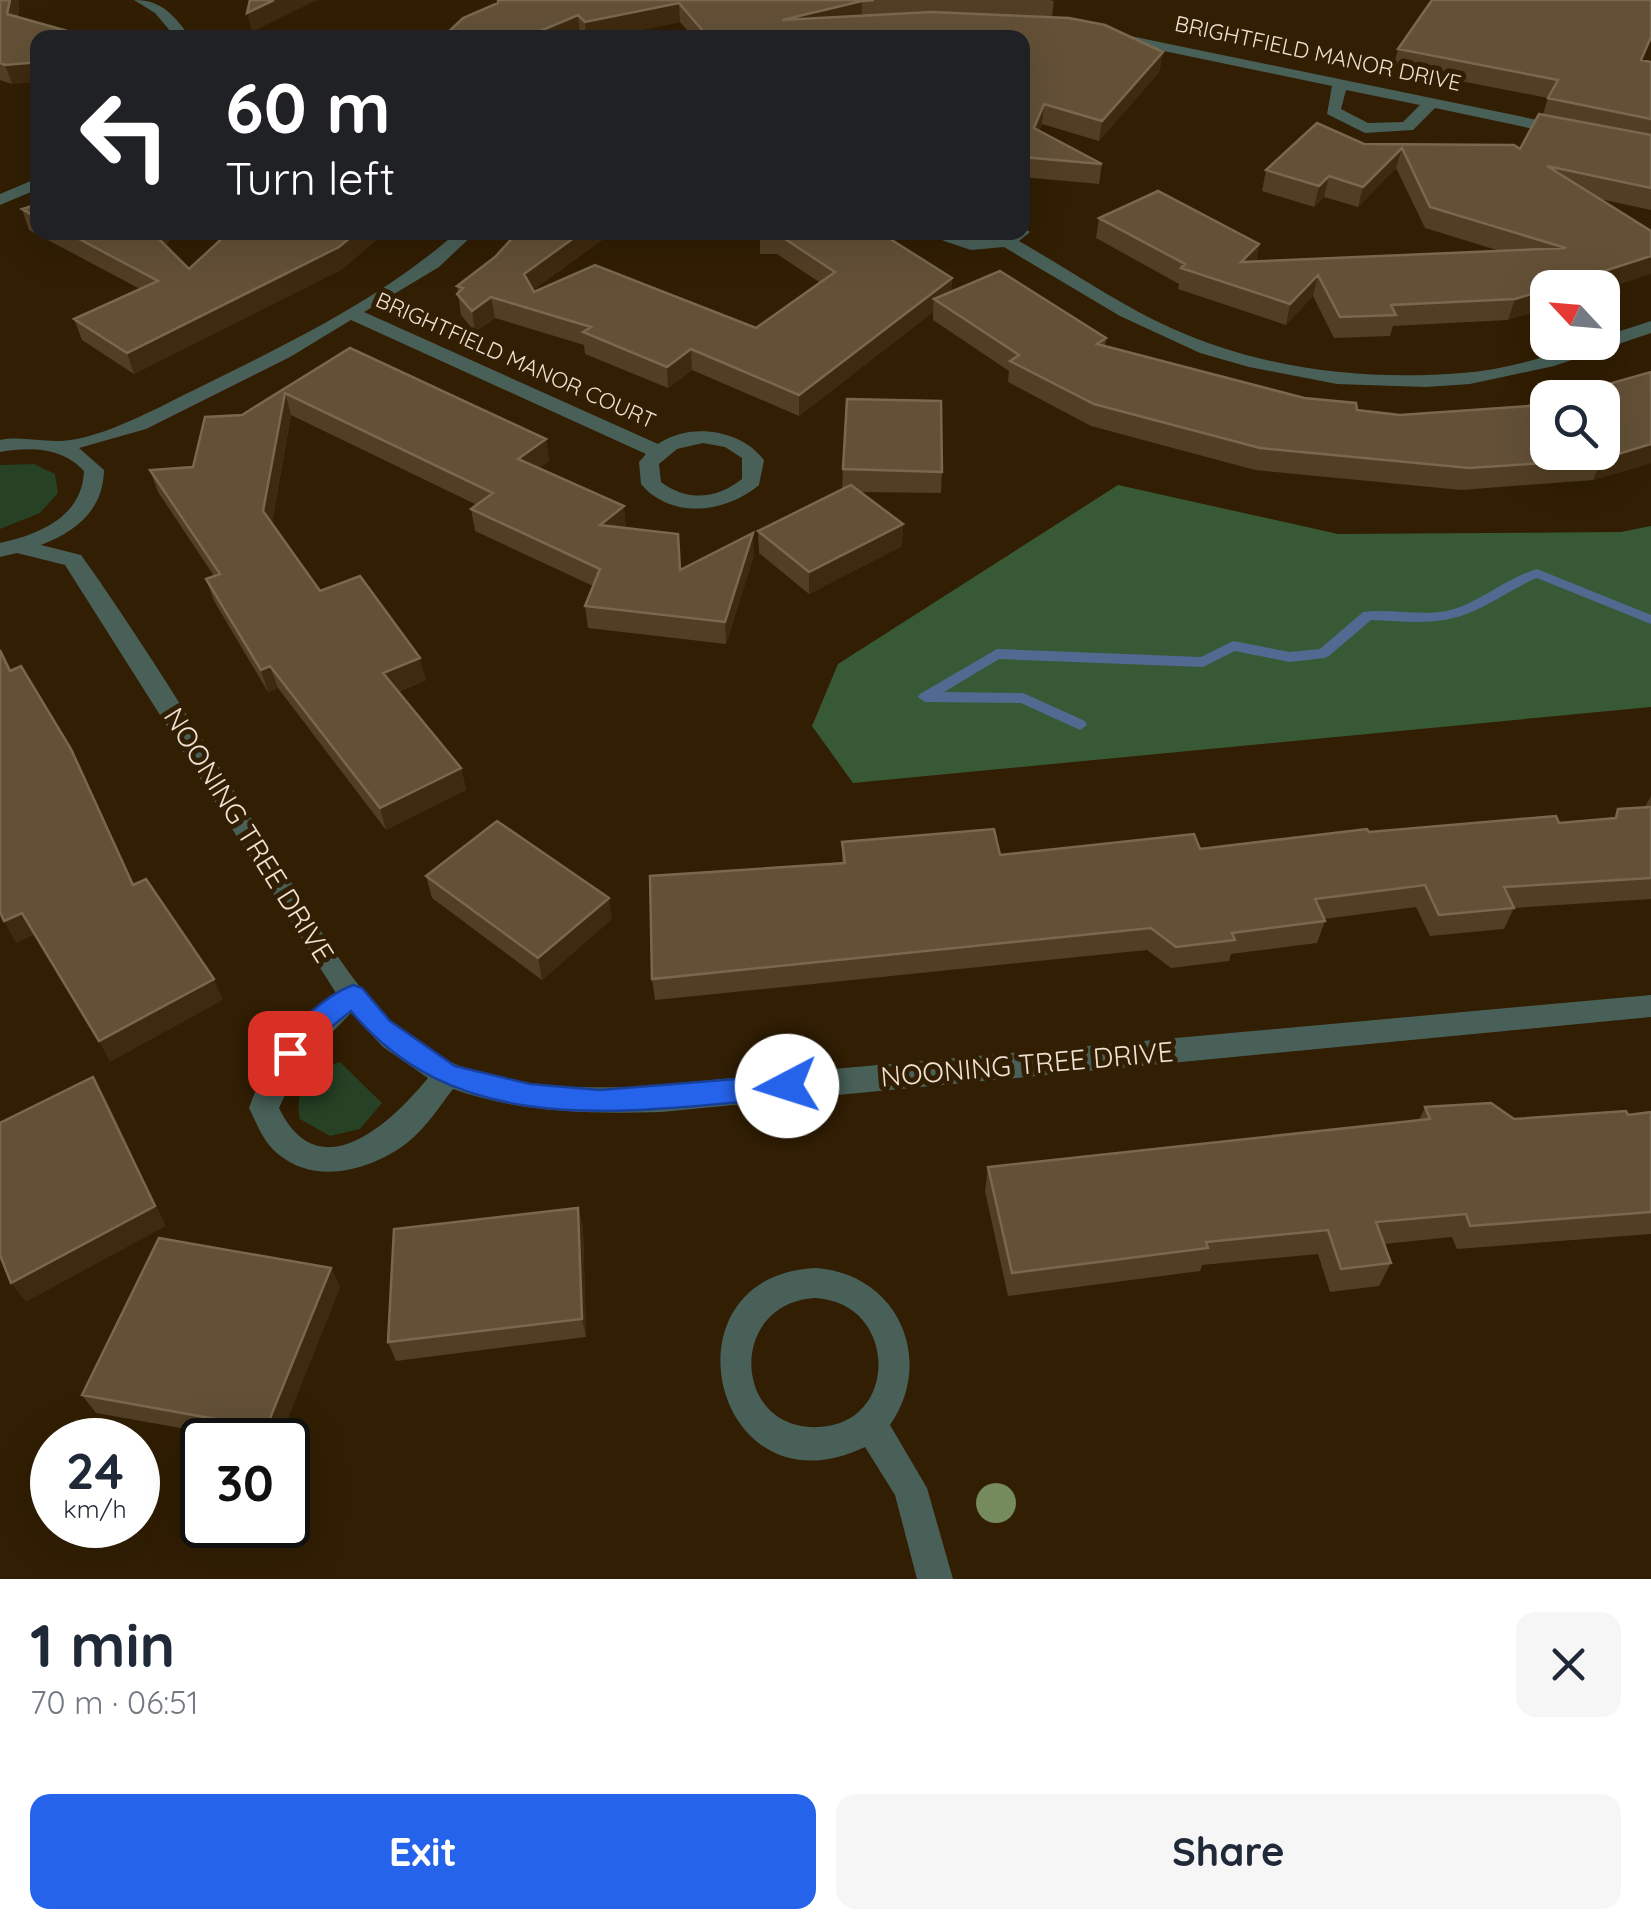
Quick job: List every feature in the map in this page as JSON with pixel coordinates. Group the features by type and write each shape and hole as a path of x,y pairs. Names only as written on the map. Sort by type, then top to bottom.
{"street":[{"path":"142,0 160,10 177,30"},
{"path":"160,10 180,0"},
{"name":"BRIGHTFIELD MANOR DRIVE","path":"1102,34 1587,136"},
{"path":"1340,83 1334,111 1365,128 1407,127 1432,102"},
{"path":"0,200 30,187"},
{"path":"0,446 60,447 139,425 354,314 433,262 459,240"},
{"path":"959,240 967,244 989,240"},
{"path":"1025,240 1166,332 1224,354 1303,372 1375,380 1451,380 1514,371 1651,328"},
{"name":"BRIGHTFIELD MANOR COURT","path":"354,314 658,452 686,439 720,439 747,450 756,470 752,481 728,498 712,502 676,500 651,484 649,462 658,452"},
{"path":"92,466 139,425"},
{"path":"9,548 74,517 92,494 92,466 78,453 60,447"},
{"path":"9,548 73,560 77,548 74,517"},
{"name":"NOONING TREE DRIVE","path":"73,560 353,996 381,1029 448,1076 530,1096 600,1101 661,1098 1651,1006"},
{"path":"353,996 311,1029 282,1062 270,1085 264,1108 284,1147 312,1158 335,1159 359,1152 396,1134 448,1076"},
{"path":"817,1284 844,1289 868,1302 886,1322 896,1348 896,1375 888,1402 870,1424 846,1437 820,1443 794,1441 770,1431 750,1414 737,1392 732,1367 735,1342 746,1320 765,1300 790,1287 817,1284"},
{"path":"870,1424 910,1488 935,1579"}],"green space":[{"path":"34,464 55,474 58,493 40,513 0,529 0,465"},
{"path":"1118,485 1338,534 1621,532 1651,526 1651,707 853,783 812,726 838,664"},
{"path":"340,1062 382,1103 360,1129 330,1136 300,1119 299,1099 313,1076"}],"building":[{"path":"0,0 10,0 7,14 64,30 30,30 30,63 0,63"},
{"path":"250,0 274,0 247,13"},
{"path":"874,0 782,20 931,12 1069,18 1105,25 1163,52 1102,121 1044,104 1034,128 1102,164 1030,158 1030,30 702,30 679,3 585,22 578,15 542,30 450,30 463,18 498,3"},
{"path":"1432,0 1651,0 1651,37 1641,60 1651,62 1651,119 1548,98 1558,80 1398,49"},
{"path":"1539,114 1651,135 1651,188 1547,166 1651,231 1651,256 1607,270 1530,270 1530,294 1515,299 1391,305 1396,315 1340,317 1318,275 1290,304 1181,268 1185,264 1099,218 1158,191 1259,244 1241,262 1566,248 1430,207 1402,148 1363,187 1329,176 1319,186 1266,170 1317,123 1364,144 1514,145 1520,149"},
{"path":"81,240 160,240 189,269 220,240 347,240 127,353 74,319 158,281"},
{"path":"511,240 571,240 524,274 534,292 595,265 756,328 835,272 787,240 892,240 952,278 799,395 691,349 667,367 583,332 591,327 491,297 472,311 457,294 463,288 457,286"},
{"path":"1000,271 1106,338 1097,344 1304,398 1356,403 1357,410 1400,415 1530,406 1530,464 1469,468 1260,448 1094,404 1010,361 1019,355 934,299"},
{"path":"350,348 546,439 518,459 624,506 600,525 678,534 680,570 753,533 725,622 585,606 600,569 471,509 493,493 285,393 263,511 320,591 360,576 420,658 383,673 461,768 380,808 270,666 261,670 206,579 220,574 150,470 193,467 205,417 242,415"},
{"path":"1651,372 1651,444 1620,453 1620,381"},
{"path":"847,399 941,401 942,472 843,469"},
{"path":"851,485 903,524 809,572 758,531"},
{"path":"0,650 10,671 21,666 71,749 133,885 146,879 214,979 99,1041 22,913 4,921 0,912"},
{"path":"1651,807 1651,878 1504,887 1514,908 1439,915 1425,885 1315,899 1325,921 1232,933 1235,940 1176,947 1151,928 652,979 650,876 845,863 842,842 994,829 1000,855 1194,834 1200,849 1367,829 1369,832 1556,816 1559,823 1616,818 1618,809"},
{"path":"497,821 609,898 538,958 426,876"},
{"path":"93,1077 155,1206 11,1283 0,1255 0,1123"},
{"path":"1491,1103 1514,1119 1651,1112 1651,1212 1470,1226 1466,1214 1376,1222 1391,1263 1341,1269 1328,1230 1206,1242 1208,1248 1012,1273 988,1167 1430,1119 1425,1107"},
{"path":"578,1208 582,1319 388,1342 394,1229"},
{"path":"159,1238 331,1268 270,1418 210,1418 82,1395"}],"waterway":[{"path":"1080,725 1023,698 925,697 997,654 1203,662 1233,646 1290,657 1324,653 1368,615 1454,614 1537,573 1651,620"}],"route":[{"path":"290,1053 311,1029 353,996 381,1029 448,1076 530,1096 600,1101 787,1086"}]}
